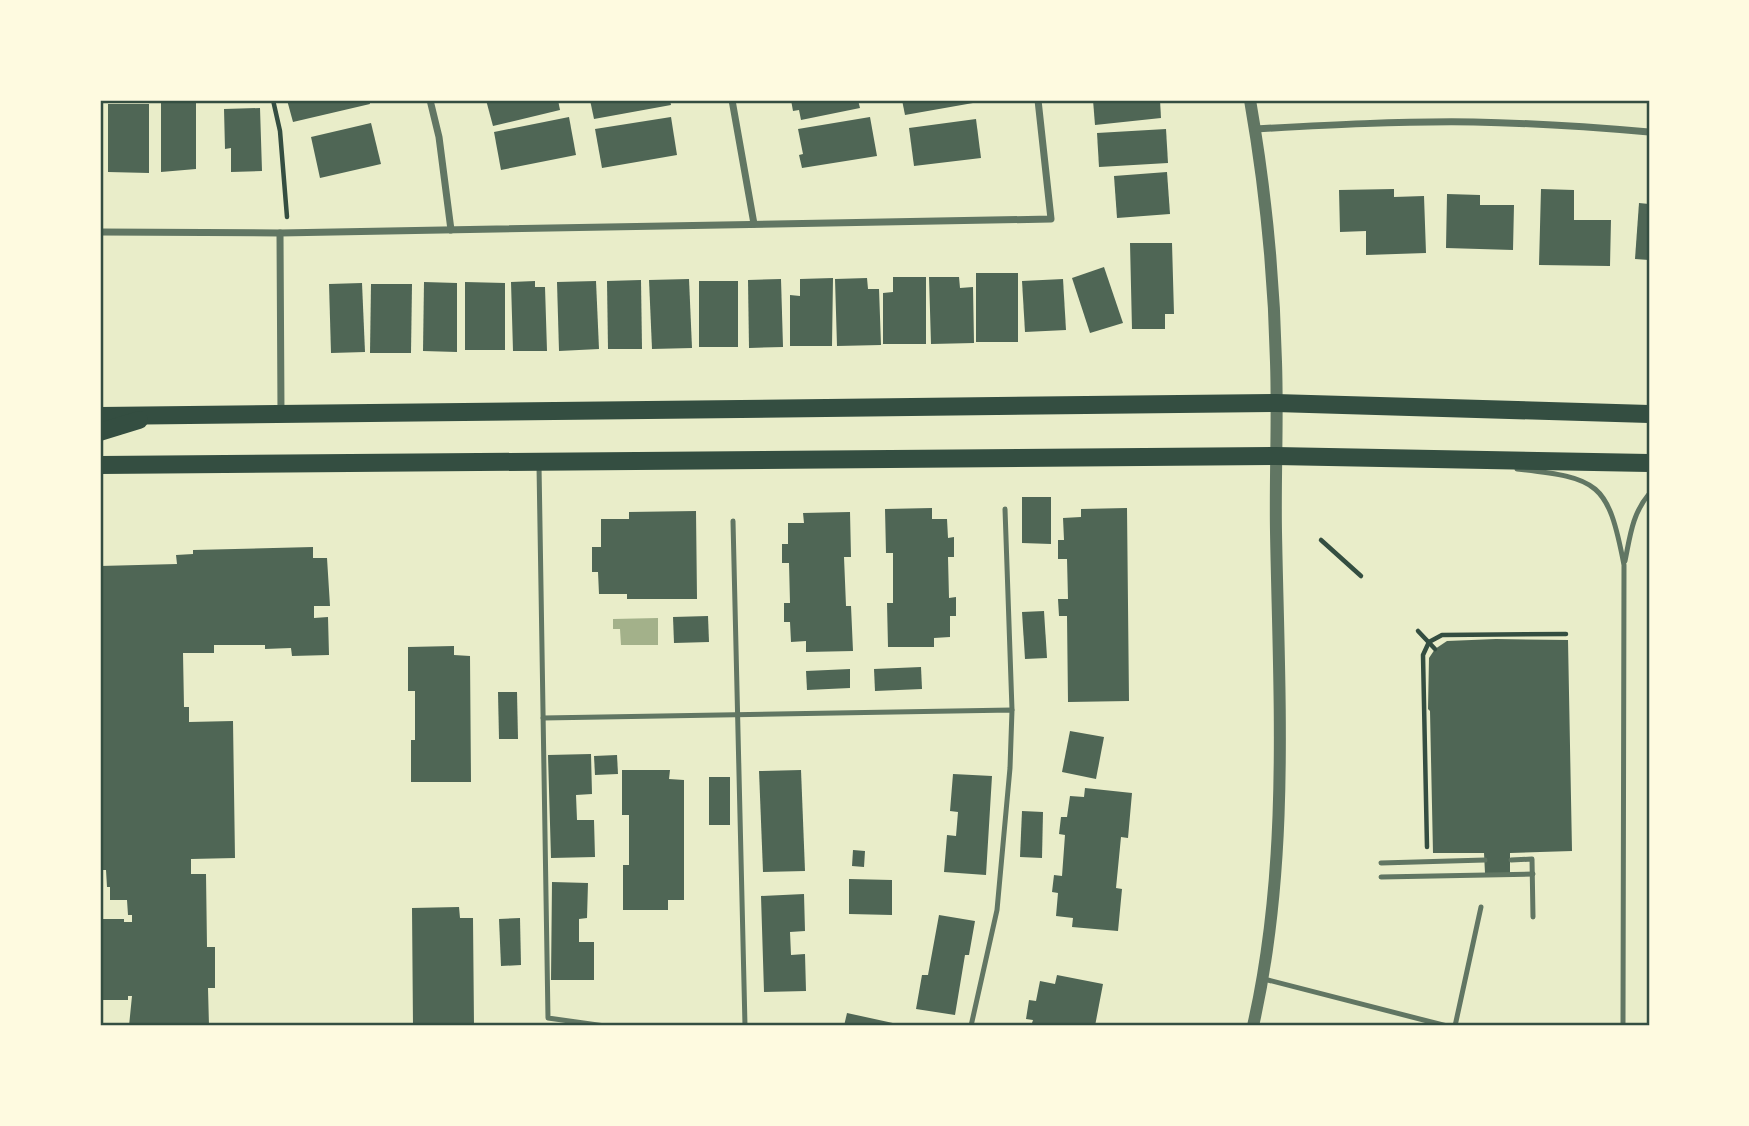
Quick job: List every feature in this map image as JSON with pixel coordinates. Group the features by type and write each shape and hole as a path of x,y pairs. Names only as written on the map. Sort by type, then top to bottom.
{"main road":[{"path":"100,416 1276,403 1649,414"},
{"path":"100,432 156,415"},
{"path":"100,465 1276,456 1649,463"}],"street":[{"path":"430,100 439,137 451,230"},
{"path":"733,100 754,224"},
{"path":"100,232 284,233 1051,219 1038,100"},
{"path":"1250,100 1266,214 1276,362 1281,754 1276,864 1264,979 1253,1026"},
{"path":"1255,129 1471,122 1554,124 1649,132"},
{"path":"281,412 284,233"}],"lane":[{"path":"1427,459 1555,473 1577,478 1602,495 1616,522 1624,565 1623,1026"},
{"path":"538,462 548,1018 605,1026"},
{"path":"1624,565 1633,519 1649,494"},
{"path":"971,1026 997,910 1010,768 1012,710 1006,509"},
{"path":"733,521 745,1026"},
{"path":"543,718 1012,710"},
{"path":"1511,860 1532,859 1533,917"},
{"path":"1381,863 1485,860"},
{"path":"1381,877 1533,874"},
{"path":"1455,1026 1481,907"},
{"path":"1264,979 1447,1026"}],"path":[{"path":"272,100 280,131 284,233"},
{"path":"1321,540 1361,576"},
{"path":"1418,631 1435,649"},
{"path":"1427,862 1423,655 1429,642 1442,635 1566,634"}],"shaded area":[{"path":"658,618 658,645 621,645 620,629 613,629 613,619"}],"building":[{"path":"287,100 369,100 370,104 293,122"},
{"path":"486,100 558,100 560,110 493,126"},
{"path":"590,100 670,100 671,105 594,119"},
{"path":"791,100 858,100 860,108 801,120 799,110 793,111"},
{"path":"902,100 972,100 973,103 905,115"},
{"path":"1093,100 1160,100 1161,118 1095,125"},
{"path":"161,103 196,103 196,169 161,172"},
{"path":"108,104 149,104 149,173 108,172"},
{"path":"260,108 262,171 231,172 231,148 225,149 224,109"},
{"path":"569,117 576,155 501,170 494,132"},
{"path":"671,117 677,155 602,168 595,129"},
{"path":"870,117 877,156 802,168 799,155 803,154 798,129"},
{"path":"976,119 981,158 914,166 909,128"},
{"path":"371,123 381,164 320,178 311,137"},
{"path":"1166,129 1168,163 1099,167 1097,133"},
{"path":"1167,172 1170,214 1117,218 1114,176"},
{"path":"1394,189 1394,197 1424,196 1426,253 1366,255 1366,231 1340,232 1339,190"},
{"path":"1541,189 1574,190 1574,220 1611,220 1610,266 1539,265"},
{"path":"1447,194 1480,195 1480,205 1514,205 1513,250 1446,248"},
{"path":"1639,203 1649,204 1649,260 1635,259"},
{"path":"1130,243 1172,243 1174,314 1165,314 1165,329 1132,329"},
{"path":"1104,267 1123,323 1090,333 1072,278"},
{"path":"976,273 1018,273 1018,342 976,342"},
{"path":"893,277 926,277 926,344 883,344 883,293 893,292"},
{"path":"929,277 959,277 960,288 973,287 974,343 931,344"},
{"path":"833,278 832,346 790,346 790,295 800,296 800,279"},
{"path":"867,278 868,289 879,289 881,345 837,346 835,279"},
{"path":"689,279 692,348 652,349 649,280"},
{"path":"781,279 783,347 749,348 748,280"},
{"path":"1063,279 1066,330 1025,332 1022,281"},
{"path":"641,280 642,349 608,349 607,281"},
{"path":"535,281 535,287 545,287 547,351 513,351 511,282"},
{"path":"596,281 599,349 559,351 557,282"},
{"path":"699,281 738,281 738,347 699,347"},
{"path":"424,282 457,283 457,352 423,351"},
{"path":"465,282 505,283 505,350 465,350"},
{"path":"362,283 365,352 331,353 329,284"},
{"path":"371,284 412,284 411,353 370,353"},
{"path":"1022,497 1051,497 1051,544 1022,543"},
{"path":"932,508 932,519 947,519 948,538 954,537 954,557 948,557 949,598 956,597 956,616 950,616 950,637 934,638 934,647 888,647 887,603 893,603 893,553 886,553 885,509"},
{"path":"1127,508 1129,701 1068,702 1067,616 1059,616 1058,599 1068,599 1067,559 1058,559 1058,540 1064,540 1063,518 1081,517 1081,509"},
{"path":"696,511 697,599 627,599 627,594 599,594 598,572 592,572 592,547 601,547 601,519 629,519 629,512"},
{"path":"850,512 851,557 844,557 846,606 851,606 853,651 806,652 806,641 791,642 790,622 784,622 784,603 790,603 789,563 782,563 782,544 788,544 788,523 804,523 803,513"},
{"path":"313,547 313,558 327,558 330,606 314,606 314,618 328,617 329,655 292,656 291,648 265,649 265,645 214,645 214,653 183,653 184,707 189,707 189,722 233,721 235,858 191,859 191,874 206,874 207,947 215,947 215,988 208,988 209,1026 129,1026 132,996 128,996 128,1000 100,1000 100,919 124,919 124,922 132,922 132,915 128,915 127,900 110,900 106,870 100,870 100,566 177,564 176,555 193,554 193,550"},
{"path":"1044,611 1047,658 1025,659 1022,612"},
{"path":"708,616 709,642 674,643 673,617"},
{"path":"1568,640 1572,851 1510,853 1510,873 1485,873 1484,853 1433,853 1429,658 1435,649 1447,641"},
{"path":"454,646 454,655 470,656 471,782 411,782 411,740 415,740 415,691 408,691 408,647"},
{"path":"921,667 922,689 875,691 874,669"},
{"path":"850,669 850,688 807,690 806,671"},
{"path":"498,692 517,692 518,739 499,739"},
{"path":"1070,731 1104,737 1096,779 1062,772"},
{"path":"591,754 592,794 576,795 577,820 594,820 595,857 551,858 548,755"},
{"path":"617,755 618,774 595,775 594,756"},
{"path":"622,770 670,770 669,779 684,780 684,900 668,900 668,910 623,910 623,865 629,865 629,815 622,815"},
{"path":"801,770 805,871 763,872 759,771"},
{"path":"953,774 992,776 986,875 944,872 947,835 956,836 958,812 950,811"},
{"path":"709,777 730,777 730,825 709,825"},
{"path":"1085,788 1132,793 1128,838 1121,837 1116,888 1122,889 1118,931 1072,927 1073,918 1056,916 1058,893 1052,892 1054,875 1062,876 1065,835 1059,834 1061,817 1067,817 1070,796 1084,797"},
{"path":"1022,811 1043,812 1042,858 1020,857"},
{"path":"853,850 865,851 864,867 852,866"},
{"path":"849,879 892,880 892,915 849,914"},
{"path":"552,882 588,883 587,918 579,919 579,942 594,942 594,980 551,980"},
{"path":"804,894 805,931 790,932 791,955 805,954 806,991 764,992 761,896"},
{"path":"459,907 460,918 473,918 474,1026 413,1026 412,908"},
{"path":"939,915 975,921 969,955 965,955 955,1015 916,1009 922,975 928,975"},
{"path":"520,918 521,965 501,966 499,919"},
{"path":"1057,975 1103,984 1095,1026 1031,1026 1033,1020 1026,1019 1029,1000 1036,1001 1040,981 1055,984"},
{"path":"847,1013 902,1025 902,1026 844,1026"}]}
